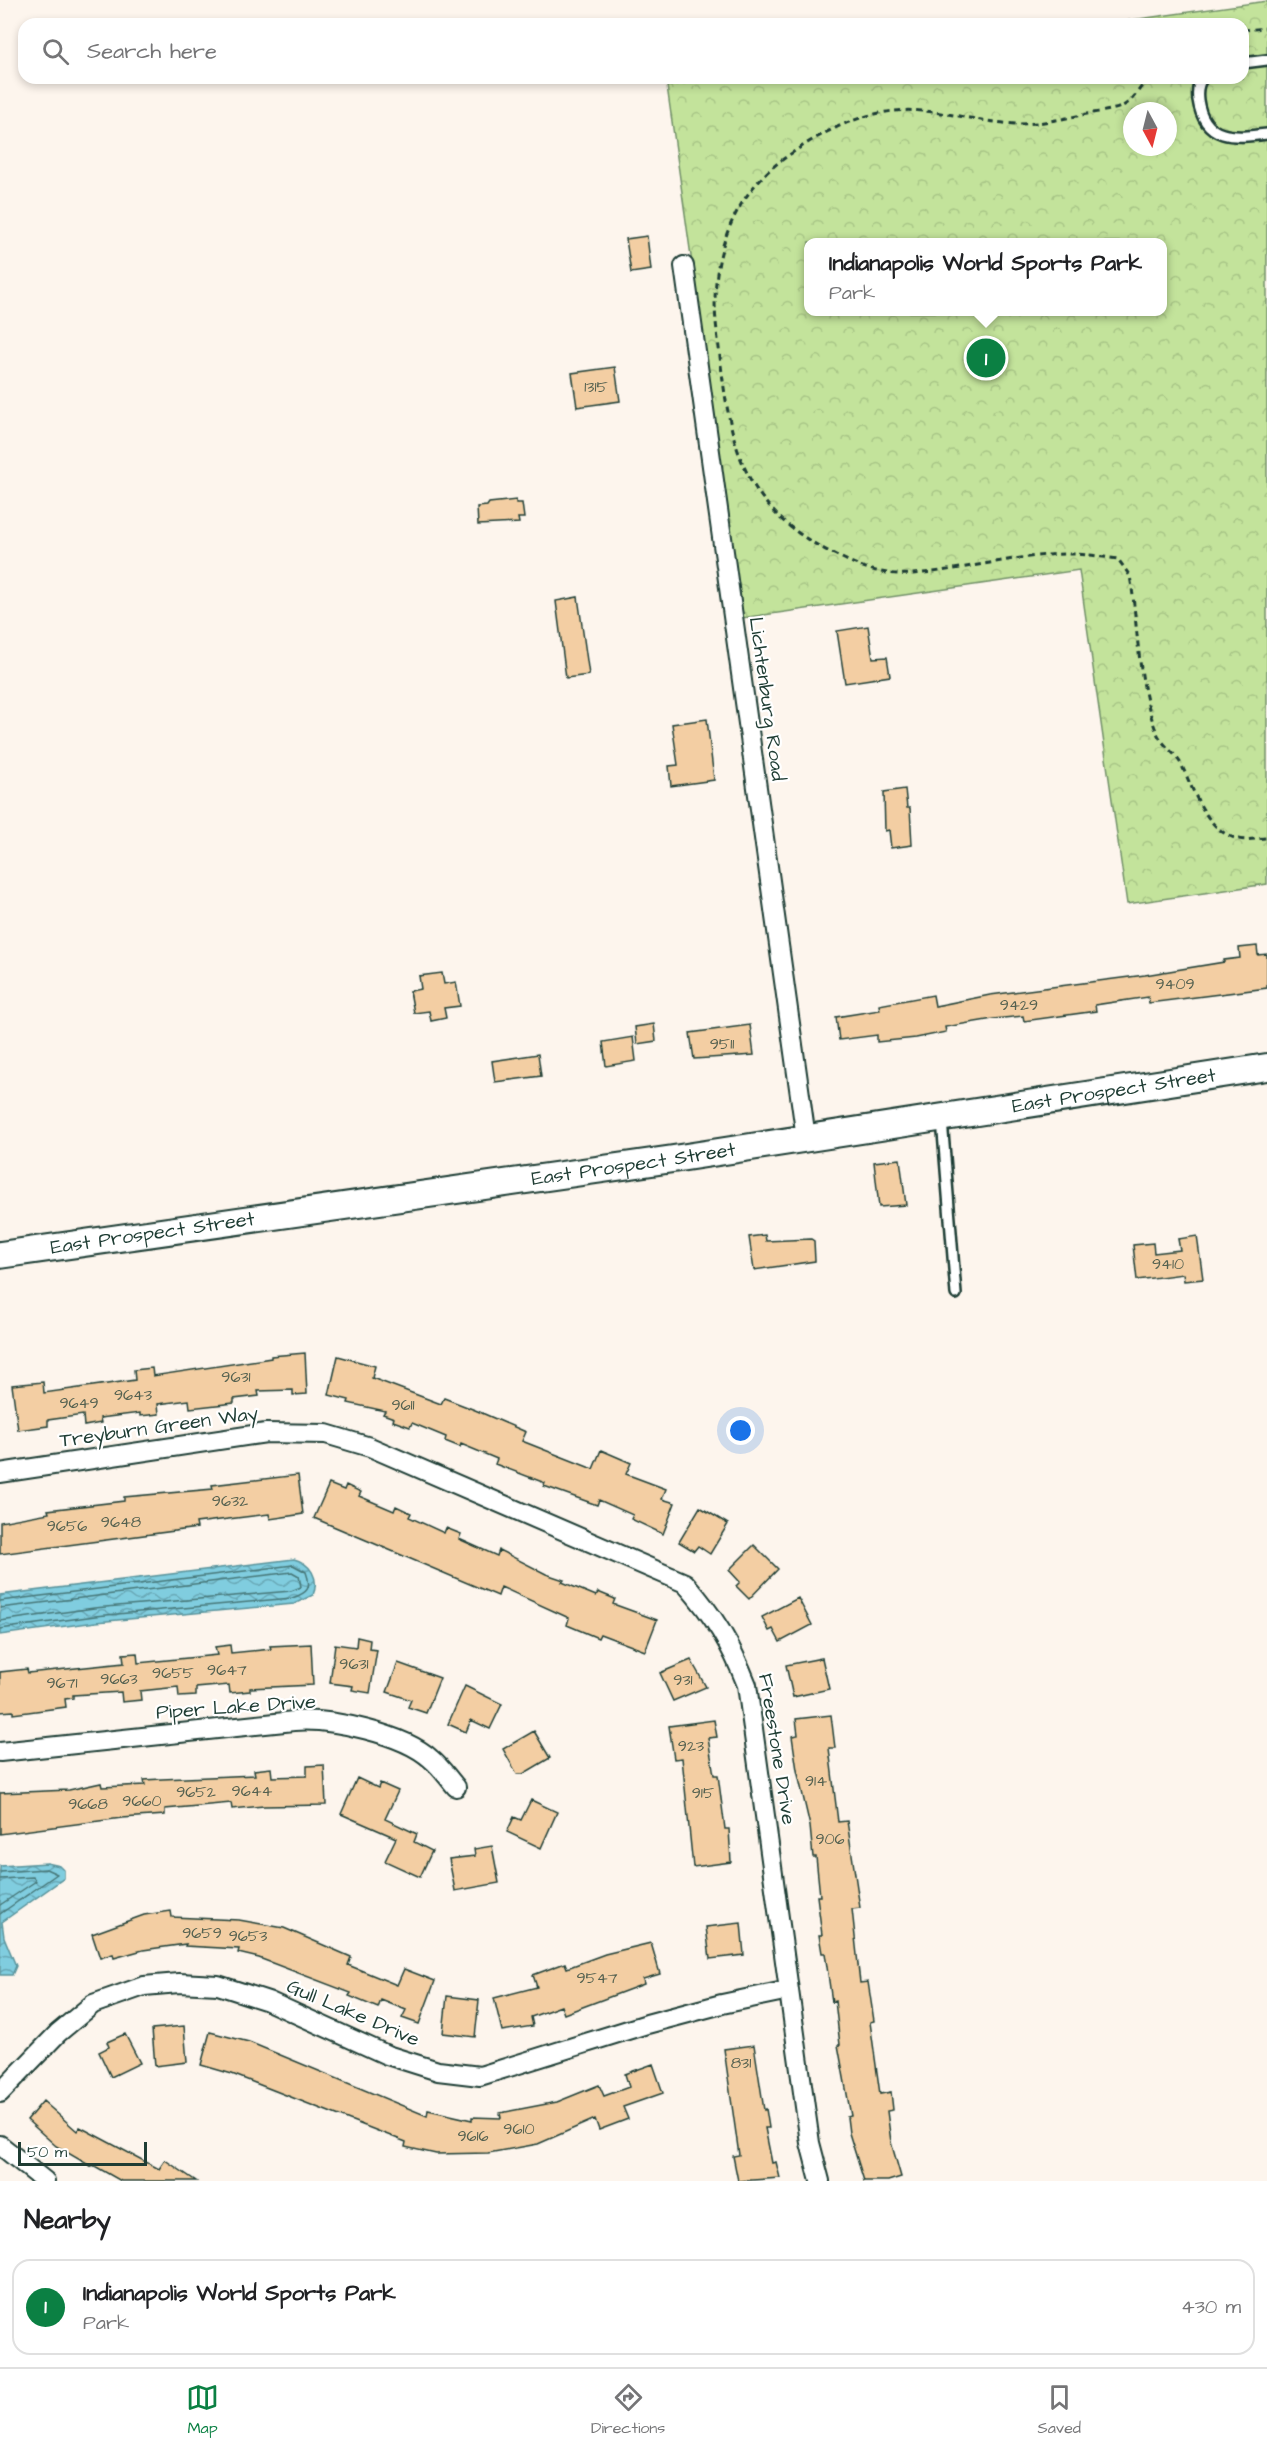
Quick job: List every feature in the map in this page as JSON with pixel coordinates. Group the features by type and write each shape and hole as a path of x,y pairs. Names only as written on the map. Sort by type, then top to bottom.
{"street":[{"name":"Lichtenburg Road","path":"684,266 806,1138"},
{"name":"East Prospect Street","path":"0,1255 806,1138 1267,1067"},
{"name":"Treyburn Green Way","path":"0,1473 266,1433 326,1434"},
{"name":"Freestone Drive","path":"326,1434 370,1447 685,1583 712,1613 734,1651 747,1685 810,2143 820,2181"},
{"name":"Piper Lake Drive","path":"0,1752 301,1721 320,1721 394,1738 430,1758 456,1787"},
{"name":"Gull Lake Drive","path":"0,2092 58,2033 93,2004 144,1986 179,1983 218,1985 268,2001 387,2055 438,2071 480,2076 647,2024 722,2004 789,1990"},
{"path":"0,2145 45,2181"}],"lane":[{"path":"1249,62 1267,60"},
{"path":"1201,84 1197,93 1200,111 1212,130 1234,137 1267,134"},
{"path":"942,1117 956,1294"}],"path":[{"path":"1249,30 1267,28"},
{"path":"1143,84 1129,102 1114,109 1019,124 941,111 892,112 851,120 788,155 763,177 742,205 730,224 719,253 713,300 726,400 743,468 753,486 795,532 823,549 872,572 910,574 1074,554 1118,560 1131,582 1148,705 1158,736 1180,762 1203,809 1215,825 1227,835 1241,839 1267,838"}],"green space":[{"path":"1267,1 1267,884 1127,904 1079,570 742,618 667,86 681,84 1249,84 1249,18 1146,18"}],"water":[{"path":"294,1559 305,1564 312,1572 315,1589 313,1595 294,1604 96,1622 0,1635 0,1595"},
{"path":"47,1863 60,1866 64,1870 64,1878 2,1922 4,1937 16,1966 12,1975 0,1975 0,1866"}],"building":[{"path":"647,236 651,270 631,273 626,239"},
{"path":"615,367 620,401 577,407 572,373"},
{"path":"516,500 516,503 522,503 524,518 518,518 519,523 478,525 477,507 487,506 489,503"},
{"path":"578,597 589,675 566,678 556,601"},
{"path":"868,626 873,658 887,657 890,676 845,683 837,631"},
{"path":"707,719 714,780 671,786 669,766 678,765 672,724"},
{"path":"905,789 907,808 910,808 912,845 891,848 889,830 885,831 884,792"},
{"path":"1257,946 1258,955 1267,954 1267,988 1149,1003 1148,997 1095,1005 1096,1011 1024,1021 1023,1016 993,1019 945,1027 946,1032 916,1038 877,1042 877,1035 839,1040 836,1017 880,1010 879,1005 933,995 935,1006 990,995 1145,975 1240,958 1239,948"},
{"path":"442,973 444,984 456,982 460,1006 444,1008 446,1018 431,1021 429,1011 414,1013 410,991 421,989 419,976"},
{"path":"654,1024 656,1041 637,1044 635,1027"},
{"path":"750,1025 754,1055 694,1059 690,1033"},
{"path":"633,1037 636,1061 606,1066 603,1042"},
{"path":"538,1054 541,1076 495,1082 492,1061"},
{"path":"900,1159 906,1205 879,1207 874,1162"},
{"path":"765,1235 766,1241 811,1239 814,1241 815,1261 754,1270 749,1237"},
{"path":"1197,1236 1203,1279 1184,1281 1183,1274 1137,1280 1133,1245 1153,1243 1154,1253 1180,1250 1178,1239"},
{"path":"305,1353 307,1394 293,1395 293,1390 258,1391 259,1396 234,1399 234,1403 190,1408 189,1400 158,1404 159,1414 140,1416 140,1413 100,1418 101,1423 84,1426 83,1415 48,1420 48,1426 18,1430 12,1385 43,1382 44,1393 135,1380 134,1370 152,1368 153,1376 271,1358 271,1356"},
{"path":"338,1356 375,1366 372,1378 441,1404 444,1398 526,1432 522,1441 593,1469 601,1450 631,1463 626,1474 666,1489 662,1499 675,1503 663,1534 631,1519 633,1515 599,1500 597,1505 544,1486 545,1483 495,1464 497,1459 461,1444 460,1447 445,1441 446,1437 412,1423 410,1427 393,1421 394,1418 383,1414 385,1411 348,1403 349,1400 329,1395"},
{"path":"298,1475 303,1514 270,1519 269,1514 196,1523 197,1528 0,1554 0,1522 49,1513 48,1510 124,1501 124,1497 213,1489 212,1485"},
{"path":"329,1484 344,1490 346,1485 361,1492 359,1496 394,1511 396,1506 411,1513 409,1517 444,1533 446,1528 461,1534 459,1539 497,1556 499,1550 546,1574 564,1580 562,1582 596,1596 598,1592 615,1599 613,1604 657,1620 645,1651 600,1634 598,1638 567,1625 569,1618 501,1587 498,1596 314,1518"},
{"path":"700,1507 728,1524 710,1554 698,1546 694,1551 679,1542"},
{"path":"754,1545 778,1569 749,1599 736,1586 740,1582 729,1570"},
{"path":"798,1598 812,1625 780,1642 773,1629 769,1631 762,1617"},
{"path":"357,1637 370,1640 369,1649 377,1650 370,1693 352,1690 353,1686 330,1683 335,1644 356,1647"},
{"path":"311,1644 313,1685 250,1688 250,1691 230,1693 229,1685 196,1688 196,1696 179,1697 178,1687 140,1691 141,1700 122,1702 121,1692 73,1695 73,1698 65,1699 66,1707 13,1714 13,1711 0,1712 0,1672 27,1669 28,1673 124,1663 123,1654 137,1653 138,1663 217,1655 215,1647 230,1645 231,1653 271,1649 270,1646"},
{"path":"822,1658 829,1689 793,1697 786,1665"},
{"path":"691,1660 706,1687 673,1701 660,1673"},
{"path":"398,1663 440,1678 426,1713 408,1707 411,1700 387,1692"},
{"path":"465,1686 502,1704 490,1729 471,1720 466,1732 448,1724"},
{"path":"831,1715 835,1748 829,1748 838,1822 847,1821 860,1908 852,1909 860,1983 868,1982 874,2021 870,2022 880,2094 891,2092 893,2110 887,2111 891,2142 901,2177 888,2181 864,2181 849,2133 847,2117 851,2116 838,2045 840,2045 835,2001 832,2002 825,1953 822,1953 819,1935 822,1935 817,1896 820,1896 816,1857 813,1857 810,1826 792,1736 798,1735 796,1719"},
{"path":"714,1720 717,1737 708,1738 714,1775 718,1775 725,1829 729,1829 731,1862 693,1867 682,1758 674,1759 669,1726"},
{"path":"534,1731 550,1758 523,1774 517,1774 503,1749"},
{"path":"324,1765 326,1805 232,1809 231,1803 165,1809 165,1815 122,1818 0,1834 0,1793 69,1790 101,1783 102,1787 145,1785 144,1780 255,1775 254,1770 271,1768 272,1777 307,1776 307,1766"},
{"path":"357,1778 378,1788 380,1783 398,1791 385,1819 417,1834 414,1842 432,1851 420,1877 385,1861 396,1838 341,1814"},
{"path":"531,1800 557,1812 541,1848 507,1832 514,1817 521,1820"},
{"path":"492,1846 499,1883 455,1891 449,1859 475,1856 474,1849"},
{"path":"171,1911 172,1917 239,1920 284,1928 351,1957 348,1965 397,1985 404,1969 435,1981 419,2024 402,2018 406,2010 381,2000 378,2008 349,1996 351,1993 259,1958 238,1953 239,1949 185,1946 186,1944 143,1950 114,1958 113,1954 100,1958 92,1934 144,1915"},
{"path":"741,1923 744,1955 710,1959 706,1927"},
{"path":"651,1943 660,1974 643,1979 644,1984 564,2014 561,2006 531,2017 533,2026 502,2031 494,1998 537,1987 533,1975 565,1963 567,1968 605,1954"},
{"path":"447,1996 479,2000 475,2037 443,2033"},
{"path":"184,2026 187,2062 155,2066 152,2029"},
{"path":"210,2032 249,2042 427,2116 428,2110 472,2120 472,2117 501,2118 500,2113 557,2102 599,2085 604,2096 629,2087 625,2074 653,2064 663,2093 623,2107 628,2119 599,2130 595,2119 538,2144 488,2153 436,2154 405,2147 406,2142 232,2074 201,2065"},
{"path":"125,2034 140,2063 111,2077 99,2052 109,2047 107,2042"},
{"path":"754,2045 769,2128 765,2128 772,2163 776,2162 780,2178 738,2181 733,2156 739,2155 724,2049"},
{"path":"43,2101 77,2131 80,2127 159,2169 165,2160 196,2181 121,2181 93,2165 92,2167 56,2146 27,2120"}],"place":[{"name":"Indianapolis World Sports Park","path":"986,358"}]}
